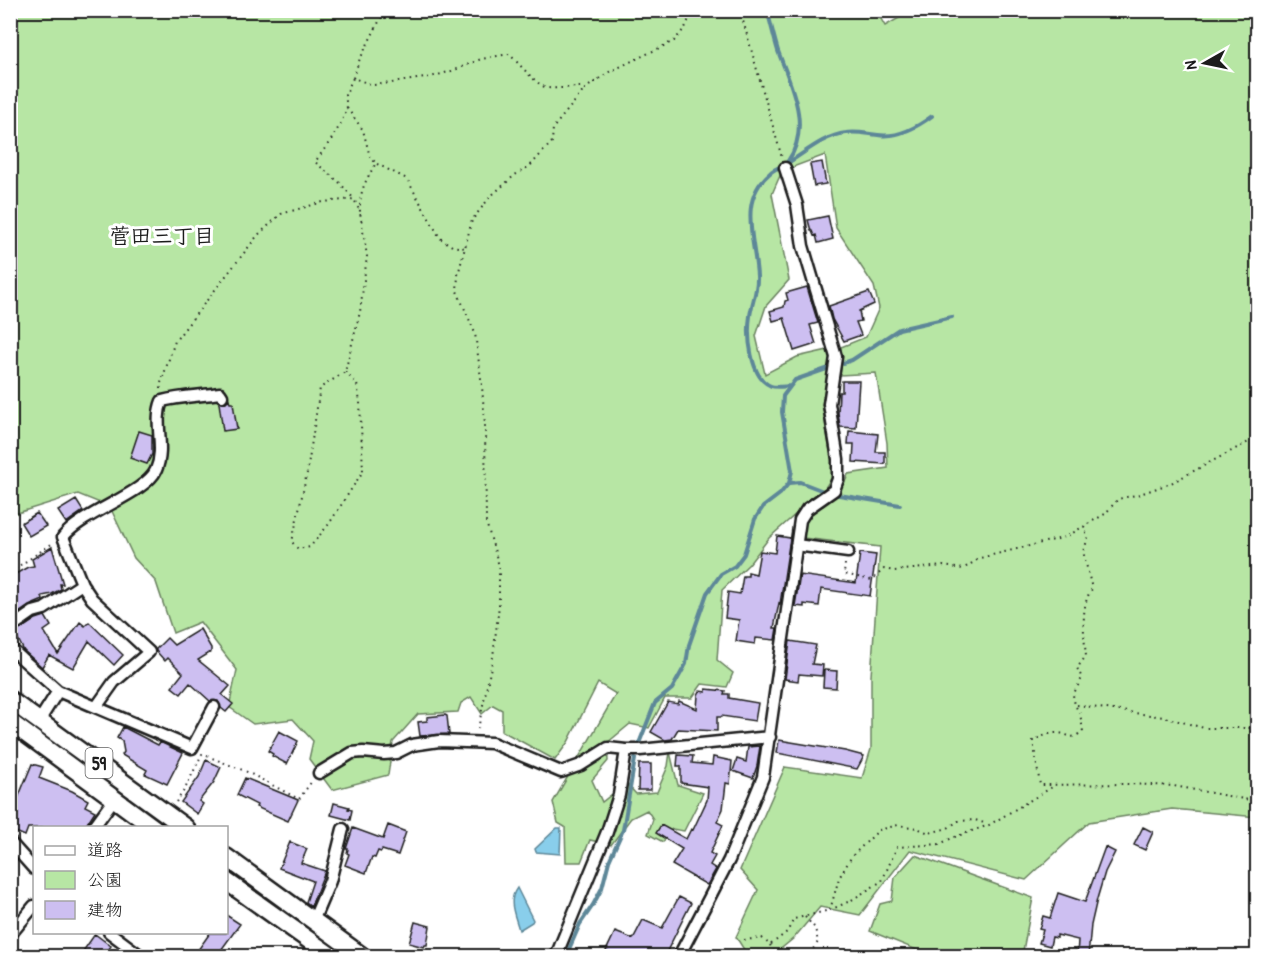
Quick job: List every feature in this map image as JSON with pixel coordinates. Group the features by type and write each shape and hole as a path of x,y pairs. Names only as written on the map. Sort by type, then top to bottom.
{"main road":[{"name":"59","path":"10,700 183,826"},
{"name":"59","path":"10,722 151,826"},
{"path":"228,858 362,957"},
{"path":"228,882 331,957"}],"street":[{"path":"679,957 729,860 763,777 800,520 807,509 834,490 838,479 838,459 829,404 836,357 803,246 797,205 785,168"},
{"path":"97,706 114,682 149,652 92,599 82,584 63,537 102,507 149,480 156,470 160,455 161,438 158,414 162,401 177,397 220,393 222,396"},
{"path":"796,545 848,552"},
{"path":"10,628 82,584"},
{"path":"10,648 58,692 97,706 192,748 214,707"},
{"path":"39,721 58,692"},
{"path":"319,773 352,753 396,753 412,745 439,741 492,743 561,772 581,765 608,748 640,750 770,737"},
{"path":"556,957 607,832 619,795 626,750"},
{"path":"94,826 114,799"},
{"path":"313,921 330,881 343,829"},
{"path":"10,842 33,868"},
{"path":"10,935 33,907"},
{"path":"110,934 141,957"}],"path":[{"path":"10,28 20,10"},
{"path":"385,10 359,61 345,95 347,108 363,130 370,157 376,163 407,179 440,238 452,246 465,248"},
{"path":"475,741 493,657 499,605 498,566 486,522 485,425 475,333 457,291 458,275 472,220 491,196 515,175 530,166 552,142 553,128 585,89 607,73 674,41 685,28 693,10"},
{"path":"740,10 785,168"},
{"path":"1123,10 1126,14 1141,15 1152,10"},
{"path":"353,78 373,86 431,77 481,59 509,54 523,65 537,83 546,88 581,87 585,89"},
{"path":"347,108 331,140 315,162 339,182 354,199 360,212"},
{"path":"345,372 357,384 363,471 329,524 310,547 298,549 292,542 293,530 307,473 320,388 345,372 360,312 367,256 360,197 364,183 376,163"},
{"path":"162,401 161,383 175,341 258,236 281,214 322,202 354,199"},
{"path":"848,552 844,574 872,580 884,569 894,571 943,566 963,569 980,558 1066,537 1105,514 1118,499 1171,483 1257,437"},
{"path":"1084,526 1088,539 1083,551 1092,589 1086,596 1083,621 1086,656 1077,668 1082,678 1073,695 1083,730 1078,736 1068,737 1059,732 1045,735 1034,741 1041,785 1174,786 1249,800 1257,796"},
{"path":"10,572 63,537"},
{"path":"1075,705 1164,717 1204,728 1257,728"},
{"path":"168,814 185,789 202,754 245,771 299,799 319,773"},
{"path":"770,945 787,932 794,919 830,910 850,901 882,881 897,847 940,844 989,825 1054,786"},
{"path":"830,910 839,878 852,856 879,830 898,825 917,828 929,833 948,828 958,821 975,820 989,825"},
{"path":"805,917 815,928 818,942 808,957"},
{"path":"744,939 762,938 770,945 776,957"}],"green space":[{"path":"876,10 885,26 913,10 1257,11 1257,817 1172,809 1089,822 1026,880 910,850 860,915 820,907 794,938 772,956 748,956 736,937 758,890 740,870 785,767 862,778 871,749 871,676 880,547 803,538 807,519 817,507 841,488 848,474 888,468 887,443 876,373 840,375 841,347 866,337 879,308 874,286 836,228 825,155 782,171 772,194 789,280 766,306 756,336 765,374 797,357 828,350 830,359 822,405 833,468 832,477 825,488 769,538 749,564 722,590 717,660 733,673 727,687 702,684 692,698 665,698 649,728 630,724 607,743 608,761 592,780 602,802 626,783 636,794 657,792 668,766 670,752 678,785 703,793 684,831 672,829 663,842 648,834 653,819 647,810 631,818 611,845 590,840 581,862 566,862 565,827 558,823 553,802 616,694 598,683 568,742 555,760 502,731 502,710 493,705 482,714 471,697 461,703 458,712 418,714 393,742 388,775 332,790 309,759 313,741 293,719 253,724 229,707 237,670 200,622 173,633 156,582 134,558 110,507 78,494 11,515 11,11"},
{"path":"915,855 1033,898 1022,956 925,956 922,952 870,931 880,904 892,901 895,877"}],"water":[{"path":"557,828 561,828 560,854 536,852 535,849"},
{"path":"517,888 533,920 519,930 512,903"}],"building":[{"path":"822,162 826,184 814,186 810,164"},
{"path":"828,216 833,239 818,243 808,220"},
{"path":"807,287 818,323 810,325 816,344 794,351 784,318 773,321 770,311 784,307 785,301 788,300 786,293"},
{"path":"869,292 874,304 859,311 861,321 856,322 861,335 844,341 832,319 829,306"},
{"path":"842,381 859,381 856,428 840,427 838,413"},
{"path":"229,399 230,403 233,403 237,429 223,431 219,403"},
{"path":"139,431 152,435 152,454 147,464 130,458"},
{"path":"849,431 878,434 876,452 885,452 885,464 853,462 854,444 848,444"},
{"path":"76,500 83,511 66,523 58,511"},
{"path":"37,513 46,526 29,536 21,523"},
{"path":"777,536 790,538 774,628 777,628 775,640 756,638 755,644 736,641 739,620 725,618 728,592 740,594 743,576 748,576 748,572 756,574 760,551 775,553"},
{"path":"52,547 63,584 60,584 61,589 42,596 43,600 10,619 10,577 34,566 32,559"},
{"path":"860,553 876,555 870,596 821,589 819,606 804,604 804,607 795,606 800,575 856,583"},
{"path":"45,616 51,626 44,631 58,654 80,622 85,626 89,622 123,655 114,665 89,641 73,668 49,655 42,667 24,651 15,633 36,619"},
{"path":"200,629 211,652 198,660 230,686 222,695 233,704 226,712 218,701 210,701 190,683 181,694 172,687 183,673 168,658 165,661 156,651 167,638 174,645"},
{"path":"790,641 816,645 812,664 823,665 822,676 799,674 798,681 785,679"},
{"path":"824,670 837,671 836,688 823,687"},
{"path":"706,689 725,691 724,694 729,694 729,698 758,703 755,721 717,717 717,731 678,729 672,739 665,740 651,732 668,702 678,704 679,701 697,709 698,695 700,691 706,692"},
{"path":"445,715 449,734 420,736 418,722 427,721 427,717"},
{"path":"123,727 158,745 160,742 183,753 167,784 145,774 147,770 122,755 124,752 122,741 117,738"},
{"path":"279,731 298,741 287,764 272,756 273,754 268,751"},
{"path":"779,740 864,756 857,769 777,753"},
{"path":"760,746 753,778 733,771 737,759 746,762 748,747"},
{"path":"678,755 693,756 692,763 712,765 713,757 732,761 730,784 726,783 723,809 717,822 723,825 710,853 715,856 710,865 716,869 707,885 672,865 682,849 656,833 661,825 686,839 691,829 693,830 707,800 708,787 681,783 681,766 677,766"},
{"path":"206,760 221,767 214,782 199,801 203,804 197,814 181,802 199,777"},
{"path":"32,764 43,767 39,778 88,800 85,806 95,811 85,826 33,826 33,828 28,828 25,836 11,830 18,812 10,809 10,795 18,798"},
{"path":"639,764 651,764 651,790 638,790"},
{"path":"245,778 298,800 288,821 256,807 257,805 237,795"},
{"path":"334,803 352,810 350,820 331,815"},
{"path":"388,825 406,832 398,855 378,851 375,858 372,857 366,873 345,865 349,854 346,849 353,828 383,839"},
{"path":"1143,827 1153,832 1145,850 1134,845"},
{"path":"290,842 307,849 301,863 325,871 311,906 306,902 313,881 279,868"},
{"path":"1105,847 1115,852 1105,872 1097,899 1091,925 1088,957 1077,957 1078,940 1057,935 1057,938 1052,937 1050,946 1039,943 1043,930 1039,929 1043,916 1050,918 1058,893 1085,902"},
{"path":"679,897 691,903 664,957 641,957 633,953 632,957 609,957 610,953 606,951 615,932 633,939 643,920 662,928"},
{"path":"228,916 240,924 216,957 193,957 209,934 228,934"},
{"path":"415,922 430,926 427,945 424,947 409,943"},
{"path":"95,934 111,946 104,957 79,957"}],"waterway":[{"path":"767,10 778,51 793,92 799,120 795,148 788,161"},
{"path":"790,386 773,387 764,381 754,365 750,344 750,316 757,281 750,221 754,196 760,184 773,170 830,138 850,132 893,135 913,128 932,116"},
{"path":"638,746 655,703 672,689 686,664 689,645 707,593 721,574 735,566 744,554 755,519 763,507 780,494 789,483 792,471 782,412 783,396 795,380 852,360 899,329 952,317"},
{"path":"789,483 800,482 826,492"},
{"path":"833,494 900,505"},
{"path":"566,956 580,924 602,888 609,861 623,830 635,759"}],"district":[{"name":"菅田三丁目","path":"162,235"}]}
